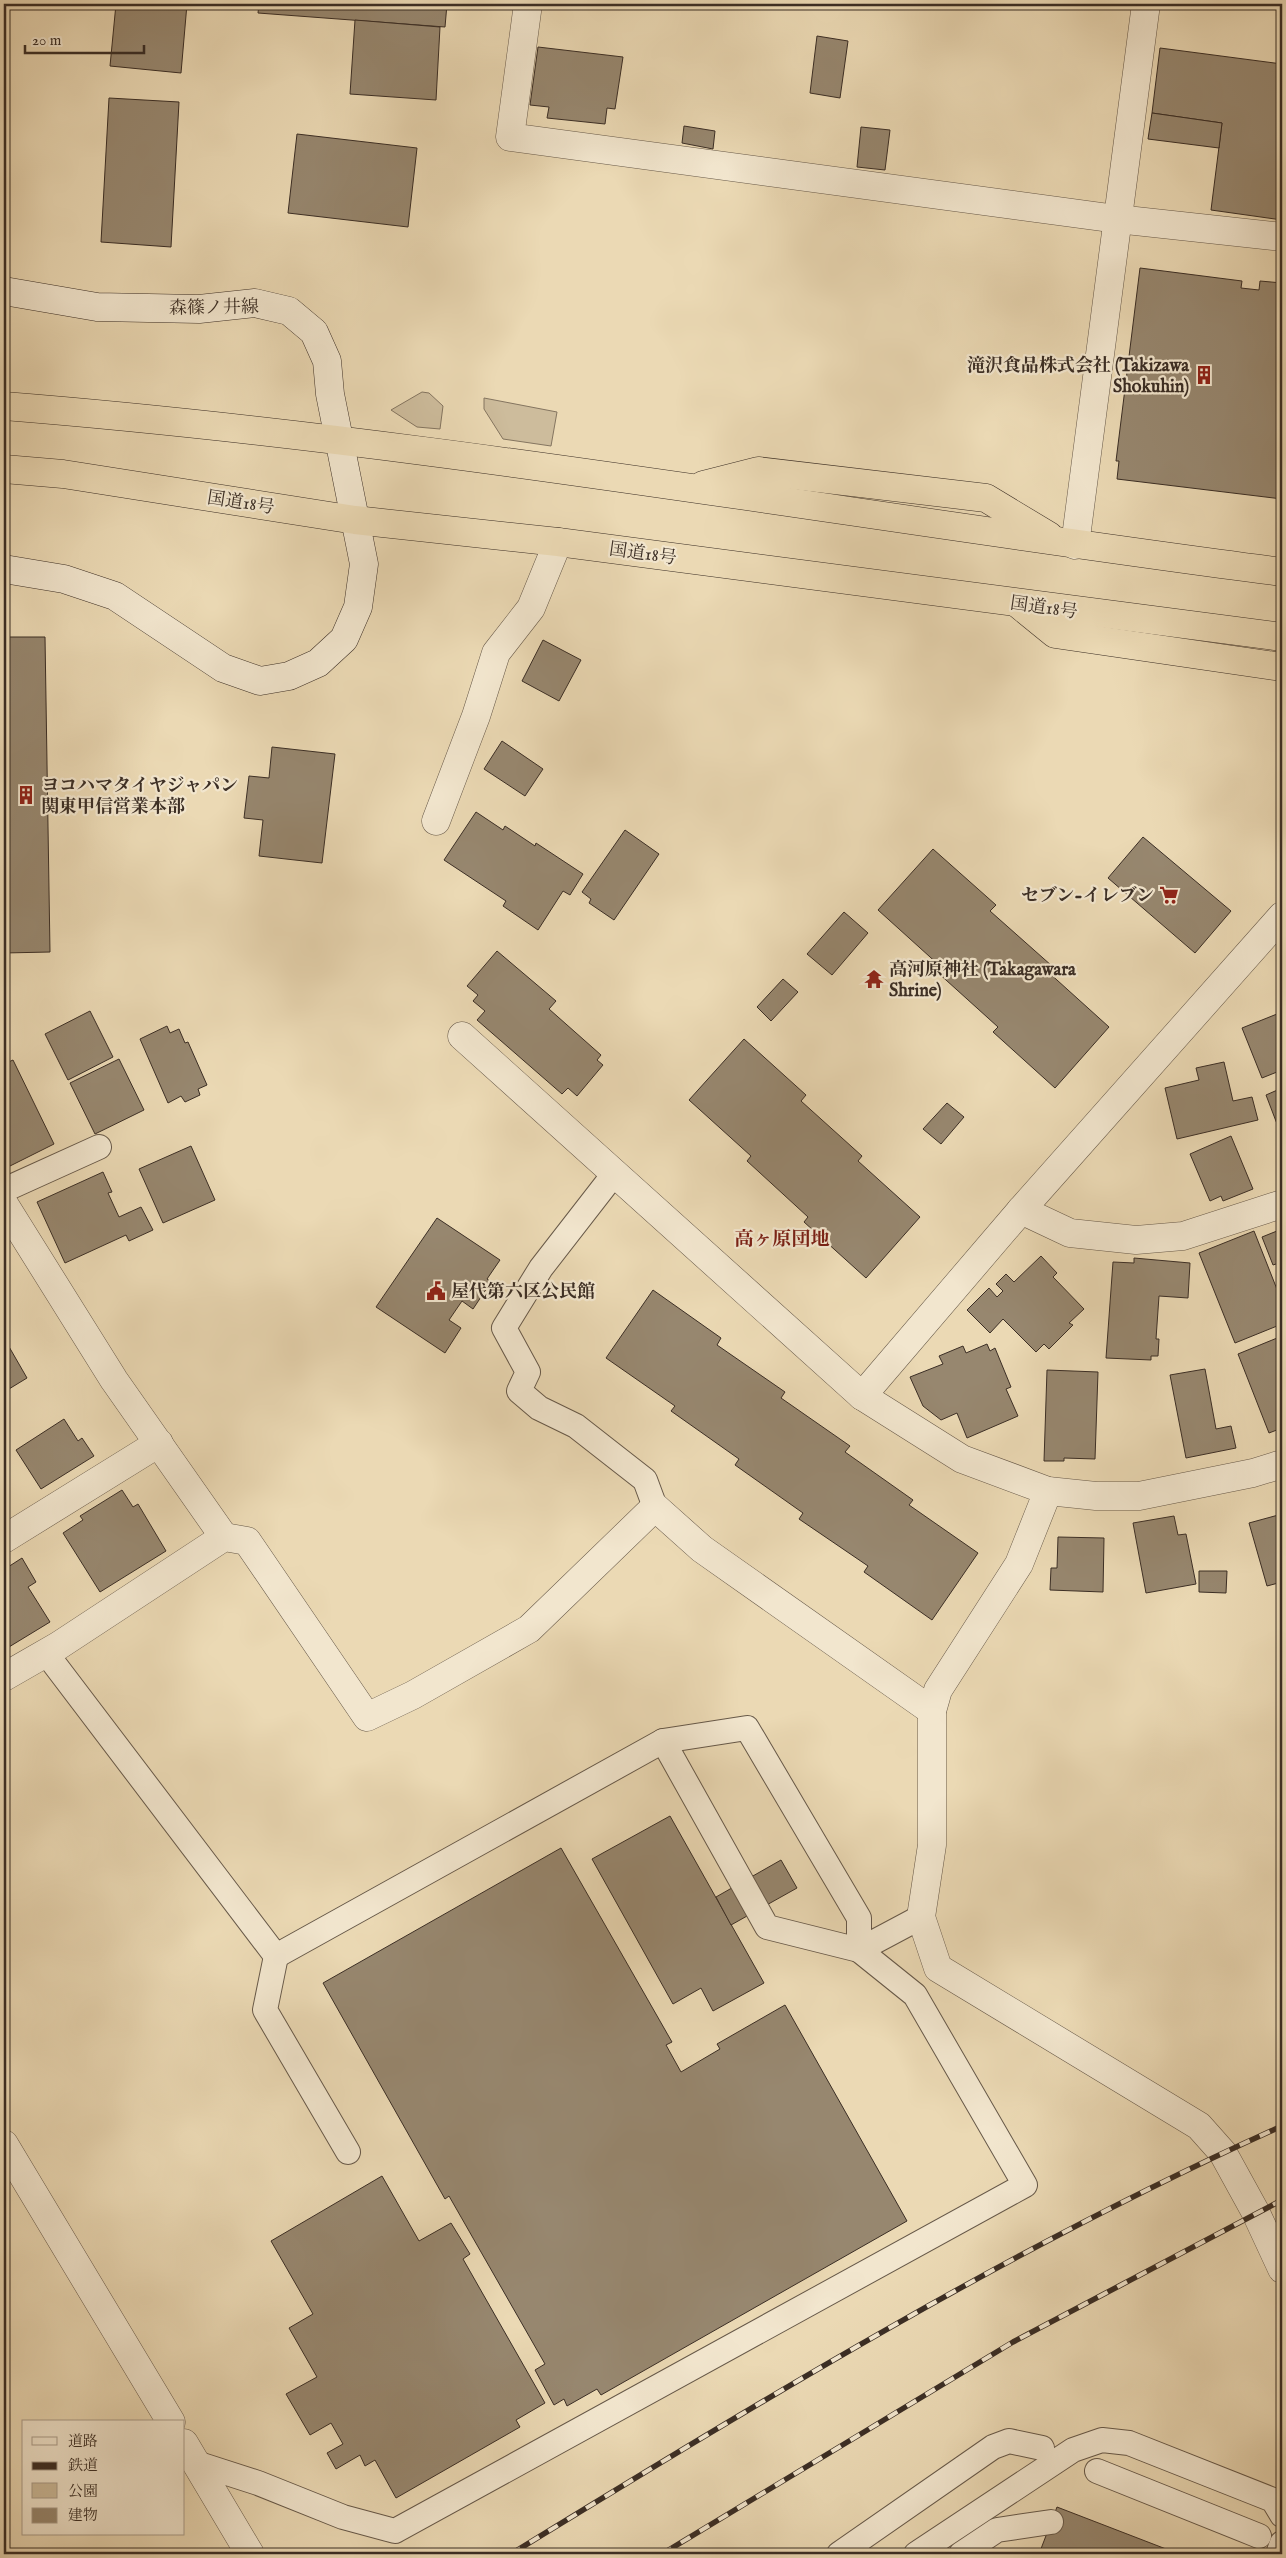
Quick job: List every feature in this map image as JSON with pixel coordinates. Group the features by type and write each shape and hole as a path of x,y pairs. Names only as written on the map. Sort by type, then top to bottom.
{"highway":[{"path":"4,406 135,416 339,440 689,488 1067,544 1282,572"},
{"name":"国道18号","path":"4,469 63,474 355,520 558,542 1282,637"},
{"path":"1017,603 1055,634 1282,668"}],"street":[{"path":"528,4 510,137 1117,219 1282,237"},
{"path":"1067,544 1117,219 1146,4"},
{"name":"森篠ノ井線","path":"4,291 97,307 199,309 255,303 289,311 314,332 327,361 330,394 364,564 358,606 344,639 318,663 289,676 260,680 223,668 116,596 64,579 4,569"},
{"path":"436,821 476,716 496,652 531,608 558,542"},
{"path":"862,1396 1021,1210 1282,916"},
{"path":"462,1036 862,1396 962,1459 1048,1491 1096,1496 1139,1496 1253,1473 1282,1464"},
{"path":"4,1204 114,1380 224,1538"},
{"path":"1021,1210 1070,1233 1136,1240 1183,1236 1282,1204"},
{"path":"4,1539 159,1443"},
{"path":"1048,1491 1019,1564 938,1690 932,1711 932,1846 921,1917 938,1968 1199,2126 1223,2153 1256,2213 1282,2269"},
{"path":"4,1677 46,1653 224,1538 247,1542 367,1717 413,1694 529,1629 655,1507 702,1549 932,1711"},
{"path":"4,2144 170,2420"},
{"path":"190,2454 250,2554"}],"lane":[{"path":"4,1190 99,1147"},
{"path":"614,1174 541,1268 504,1328 528,1372 519,1391 539,1408 576,1426 644,1480 655,1507"},
{"path":"46,1653 276,1956 265,2010 348,2152"},
{"path":"276,1956 662,1741 747,1728 859,1918 859,1950"},
{"path":"190,2454 343,2518 395,2531 1026,2185 915,1995 859,1950 767,1927 662,1741"},
{"path":"859,1950 921,1917"},
{"path":"916,2554 1073,2450 1102,2440 1128,2443 1273,2500 1282,2514"},
{"path":"839,2554 993,2447 1009,2441 1042,2448"},
{"path":"1097,2471 1259,2536"},
{"path":"961,2554 997,2530 1052,2522"},
{"path":"1278,2554 1282,2542"}],"green space":[{"path":"422,392 429,393 443,406 440,429 417,427 391,410"},
{"path":"484,398 557,412 551,446 503,439 484,409"}],"building":[{"path":"116,4 187,4 181,73 110,66"},
{"path":"259,4 447,4 445,27 258,13"},
{"path":"355,20 440,27 436,100 350,94"},
{"path":"817,36 848,41 840,98 810,93"},
{"path":"538,47 623,57 615,109 607,108 605,124 547,118 549,107 530,105"},
{"path":"1160,48 1282,64 1282,220 1211,210 1222,123 1152,113"},
{"path":"109,98 179,102 171,247 101,242"},
{"path":"1152,113 1222,123 1219,148 1148,139"},
{"path":"684,126 715,131 713,149 682,143"},
{"path":"861,127 890,130 885,170 857,167"},
{"path":"297,134 417,148 408,227 288,213"},
{"name":"滝沢食品株式会社 (Takizawa Shokuhin)","path":"1140,268 1242,281 1241,288 1259,290 1260,281 1282,283 1282,499 1117,479 1119,461 1116,461"},
{"name":"ヨコハマタイヤジャパン 関東甲信営業本部","path":"4,637 45,637 50,952 4,953"},
{"path":"543,640 581,660 559,701 522,681"},
{"path":"502,741 543,769 525,796 484,769"},
{"path":"272,747 335,754 322,863 259,856 263,820 244,818 249,776 269,778"},
{"path":"476,812 503,830 505,826 535,846 536,843 583,874 570,895 563,891 538,930 503,906 506,901 444,860"},
{"path":"625,830 659,854 614,920 589,903 591,899 582,892"},
{"name":"セブン-イレブン","path":"1143,837 1231,911 1195,953 1108,878"},
{"path":"933,849 996,905 990,911 1052,966 1047,971 1109,1027 1055,1088 993,1032 998,1027 936,971 940,966 878,910"},
{"path":"844,912 868,933 832,975 807,954"},
{"path":"497,951 556,1001 549,1009 601,1055 597,1060 603,1065 577,1096 568,1088 562,1094 477,1020 485,1011 473,1001 478,995 467,986"},
{"path":"783,979 798,992 771,1021 757,1007"},
{"path":"90,1011 113,1057 68,1080 45,1034"},
{"path":"1282,1012 1282,1070 1262,1078 1242,1028"},
{"path":"167,1026 170,1033 179,1029 185,1043 188,1042 207,1085 198,1089 200,1095 185,1102 181,1096 168,1103 140,1039"},
{"path":"744,1039 806,1095 801,1101 862,1156 858,1161 920,1217 866,1278 804,1222 808,1217 747,1161 751,1156 689,1100"},
{"path":"119,1059 144,1110 95,1134 70,1083"},
{"path":"13,1060 54,1144 8,1167 4,1158 4,1064"},
{"path":"1224,1062 1233,1101 1252,1097 1258,1120 1177,1139 1165,1088 1199,1080 1196,1068"},
{"path":"1282,1088 1282,1137 1266,1095"},
{"path":"947,1103 964,1117 941,1144 923,1129"},
{"path":"1231,1136 1253,1189 1223,1201 1221,1196 1210,1201 1190,1154"},
{"path":"191,1146 215,1200 163,1223 139,1169"},
{"path":"103,1172 112,1192 108,1193 119,1217 141,1207 153,1230 129,1241 126,1235 65,1263 37,1202"},
{"name":"屋代第六区公民館","path":"437,1218 500,1260 487,1279 491,1282 473,1309 462,1301 449,1320 461,1328 445,1353 376,1307"},
{"path":"1282,1229 1282,1262 1273,1265 1262,1237"},
{"path":"1254,1231 1282,1302 1282,1324 1235,1343 1199,1253"},
{"path":"1041,1256 1057,1273 1053,1277 1084,1309 1069,1323 1073,1325 1049,1349 1044,1344 1036,1352 1003,1319 990,1333 967,1310 989,1288 997,1297 1003,1291 996,1284 1006,1274 1014,1282"},
{"path":"1134,1258 1190,1263 1188,1298 1159,1296 1156,1339 1159,1339 1158,1356 1151,1356 1151,1360 1106,1358 1113,1262 1134,1263"},
{"path":"653,1290 721,1338 717,1345 785,1392 781,1398 850,1446 845,1452 913,1500 909,1505 978,1553 932,1620 864,1572 868,1566 799,1519 803,1513 735,1465 739,1459 671,1411 675,1406 606,1358"},
{"path":"1282,1336 1282,1428 1269,1433 1238,1354"},
{"path":"4,1338 27,1378 4,1392"},
{"path":"987,1344 990,1351 995,1348 1011,1387 1006,1389 1018,1416 967,1438 957,1413 941,1420 923,1406 910,1377 943,1364 939,1356 963,1346 966,1353"},
{"path":"1205,1369 1216,1429 1231,1426 1236,1448 1186,1458 1170,1375"},
{"path":"1047,1370 1098,1372 1095,1459 1064,1458 1064,1461 1044,1461"},
{"path":"64,1419 78,1441 82,1438 94,1456 41,1489 16,1450"},
{"path":"122,1490 133,1507 138,1504 166,1551 100,1592 63,1533 83,1520 80,1516"},
{"path":"1282,1514 1282,1582 1267,1586 1249,1523"},
{"path":"1174,1516 1178,1535 1186,1534 1196,1584 1146,1593 1133,1523"},
{"path":"1058,1537 1104,1538 1103,1592 1050,1590 1051,1568 1057,1568"},
{"path":"22,1558 36,1582 28,1587 50,1622 4,1650 4,1563 8,1567"},
{"path":"1199,1571 1227,1571 1226,1593 1199,1592"},
{"path":"670,1816 764,1983 713,2011 701,1988 673,2004 592,1859"},
{"path":"561,1848 672,2042 666,2045 681,2072 720,2049 717,2044 785,2005 907,2221 601,2395 597,2389 567,2406 564,2399 554,2405 535,2370 545,2364 449,2196 445,2199 323,1983"},
{"path":"781,1860 797,1888 731,1925 716,1897"},
{"path":"382,2176 419,2241 451,2223 470,2254 463,2259 545,2403 516,2420 520,2427 396,2498 375,2460 365,2466 360,2455 336,2469 327,2453 343,2444 331,2423 310,2435 286,2394 317,2377 289,2328 313,2314 271,2241"},
{"path":"1057,2507 1179,2554 1039,2554"}],"railway":[{"path":"511,2554 699,2439 986,2274 1084,2222 1282,2126"},
{"path":"662,2554 1013,2342 1282,2200"}],"place":[{"name":"滝沢食品株式会社 (Takizawa Shokuhin)","path":"1204,375"},
{"name":"ヨコハマタイヤジャパン 関東甲信営業本部","path":"26,795"},
{"name":"セブン-イレブン","path":"1169,895"},
{"name":"高河原神社 (Takagawara Shrine)","path":"874,979"},
{"name":"屋代第六区公民館","path":"436,1291"}],"district":[{"name":"高ヶ原団地","path":"782,1238"}]}
